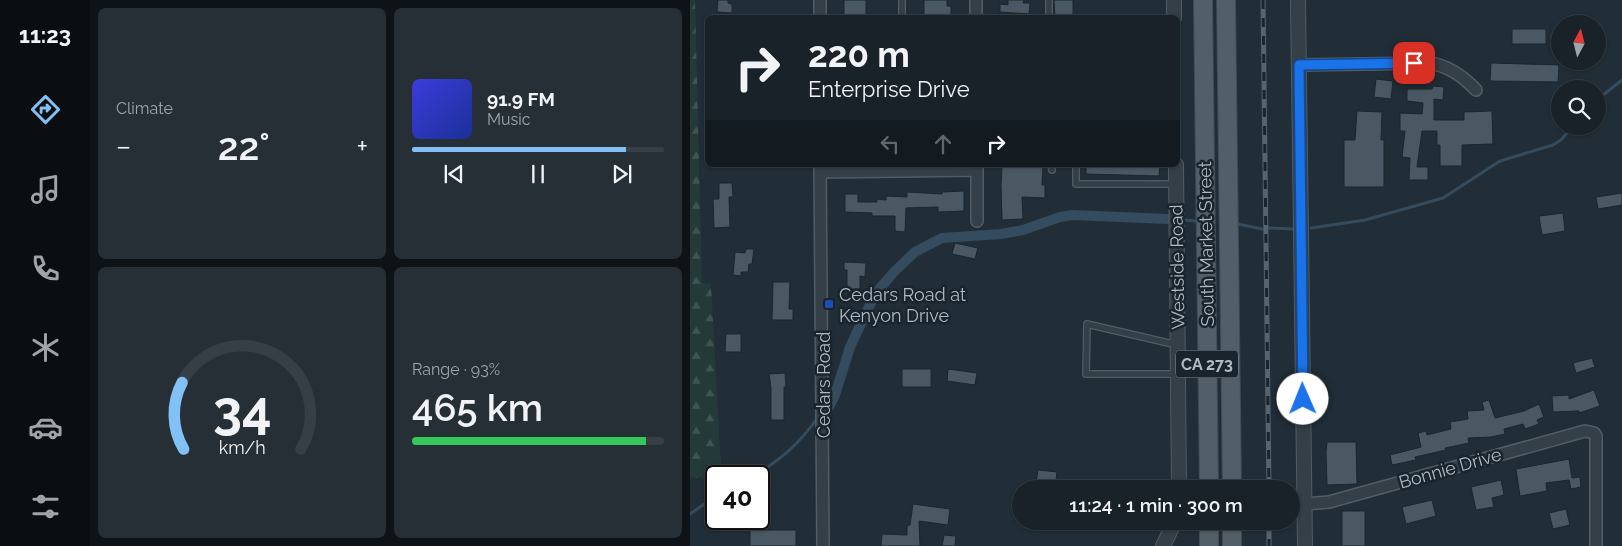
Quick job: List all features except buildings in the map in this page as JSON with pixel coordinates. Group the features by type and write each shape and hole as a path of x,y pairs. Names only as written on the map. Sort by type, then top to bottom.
{"main road":[{"name":"South Market Street","path":"1203,0 1209,480"},
{"name":"South Market Street","path":"1226,0 1232,480"},
{"path":"1209,530 1209,546"},
{"path":"1232,530 1232,546"}],"street":[{"path":"820,0 820,15"},
{"path":"976,0 976,15"},
{"path":"1174,0 1174,15"},
{"path":"1298,0 1305,546"},
{"path":"1299,65 1435,64 1450,69 1468,81 1476,90"},
{"name":"Westside Road","path":"1176,167 1180,480"},
{"path":"820,169 977,168 977,221"},
{"name":"Cedars Road","path":"820,169 824,402 823,546"},
{"name":"Bonnie Drive","path":"1305,504 1329,502 1584,430 1594,432 1596,436 1596,546"},
{"path":"1163,546 1171,530"}],"lane":[{"path":"902,0 902,15"},
{"path":"1049,0 1049,15"},
{"path":"1076,167 1076,184 1176,184"},
{"path":"1179,345 1087,324 1086,374 1179,374"}],"green space":[{"path":"690,0 695,0 702,283 711,284 721,465 705,465 705,479 690,477"}],"waterway":[{"path":"1606,93 1622,80"},
{"path":"1311,228 1365,220 1443,198 1500,161 1553,145 1565,135"},
{"path":"829,407 835,395 850,347 875,294 915,252 942,238 1001,234 1023,230 1060,217 1073,215 1167,219"},
{"path":"1184,220 1196,221"},
{"path":"1238,224 1262,229"},
{"path":"1269,228 1293,229"},
{"path":"770,465 789,451 818,417"},
{"path":"690,514 705,504"}],"railway":[{"path":"1263,0 1269,480"},
{"path":"1269,530 1269,546"}],"place":[{"name":"Cedars Road at Kenyon Drive","path":"829,304"}],"route":[{"path":"1303,399 1299,65 1414,63"}]}
